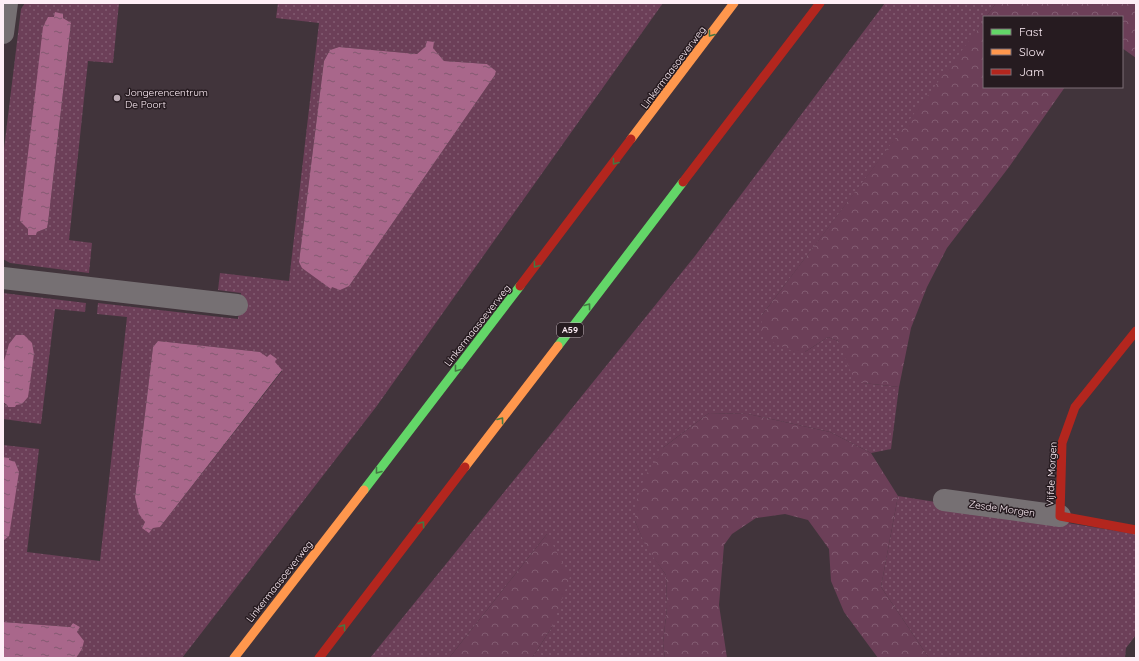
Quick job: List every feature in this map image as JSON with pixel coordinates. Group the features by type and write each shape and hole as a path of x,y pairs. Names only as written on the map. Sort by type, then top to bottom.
{"main road":[{"name":"Linkermaasoeverweg","path":"234,658 504,308 734,3"},
{"name":"A59","path":"319,658 820,3"},
{"name":"Vijfde Morgen","path":"1136,331 1075,407 1062,443 1060,516 1136,530"}],"street":[{"path":"3,32 6,3"},
{"path":"3,278 237,305"},
{"name":"Zesde Morgen","path":"944,500 1060,516"}],"green space":[{"path":"25,3 119,3 113,63 88,61 69,240 92,243 89,273 10,263 3,259 3,157 21,9","holes":["63,14 63,18 71,24 48,223 47,228 37,232 36,235 28,235"]},
{"path":"278,3 663,3 376,407 182,658 76,658 82,649 77,632 80,627 73,623 70,627 3,622 3,541 5,540 9,460 8,458 3,457 3,445 39,449 27,552 100,561 127,317 97,314 98,303 238,319 241,293 218,290 220,273 289,281 319,23 276,18","holes":["427,41 444,61 487,64 496,71 495,75 349,286 332,287 322,283 323,282 299,262 324,61 330,50 339,47 417,54 425,47","158,341 260,352 282,371 160,527 142,528 145,522 135,497 153,347"]},
{"path":"885,3 996,3 987,16 983,16 983,22 969,42 762,315 794,352 805,352 828,337 838,341 863,383 899,387 891,449 871,453 830,432 748,414 709,413 664,447 635,521 646,546 666,575 667,607 663,643 665,658 532,658 552,627 547,534 449,658 370,658 695,256"},
{"path":"996,3 1136,3 1136,58 1123,49 1123,16 987,16"},
{"path":"983,22 983,88 1064,88 1009,167 947,248 927,287 911,328 899,387 863,383 853,377 838,341 828,337 805,352 794,352 768,340 761,329 762,315"},
{"path":"3,293 86,303 85,312 55,309 41,424 3,419 3,403 8,407 15,407 15,338 11,341 3,370"},
{"path":"709,413 748,414 830,432 871,453 898,496 881,587 929,658 878,658 844,612 831,581 829,549 808,520 785,514 756,518 732,534 724,545 719,605 727,658 665,658 663,643 667,607 666,575 646,547 635,521 635,506 644,478 664,447"},
{"path":"898,496 1136,534 1136,635 1126,648 1125,658 929,658 881,587"},
{"path":"547,534 570,577 552,627 532,658 449,658"}],"water":[{"path":"55,12 63,14 63,18 71,23 48,223 47,228 37,232 36,235 28,235 28,229 20,221 43,27 48,17 54,17"},
{"path":"427,41 434,42 433,48 444,61 487,64 496,71 495,75 349,286 340,290 332,287 331,289 302,268 299,262 324,61 330,50 339,47 417,54 425,47"},
{"path":"16,335 24,335 32,343 34,354 28,397 22,404 16,405 15,407 8,407 3,402 4,361 9,344"},
{"path":"158,341 260,352 267,357 270,354 277,359 275,362 282,370 160,527 153,528 149,533 142,528 145,522 139,514 135,497 153,347"},
{"path":"3,457 9,458 9,460 15,462 19,472 9,536 3,541"},
{"path":"3,622 70,627 73,623 80,627 77,632 84,641 82,649 76,658 3,658"}],"traffic: fast":[{"path":"558,346 683,182"},
{"path":"364,490 520,286"}],"traffic: slow":[{"path":"631,139 734,3"},
{"path":"465,467 558,346"},
{"path":"234,658 364,490"}],"traffic: jam":[{"path":"683,182 820,3"},
{"path":"520,286 631,139"},
{"path":"1136,331 1075,407 1062,443 1060,516 1136,530"},
{"path":"319,658 465,467"}],"place":[{"name":"Jongerencentrum De Poort","path":"117,98"}]}
